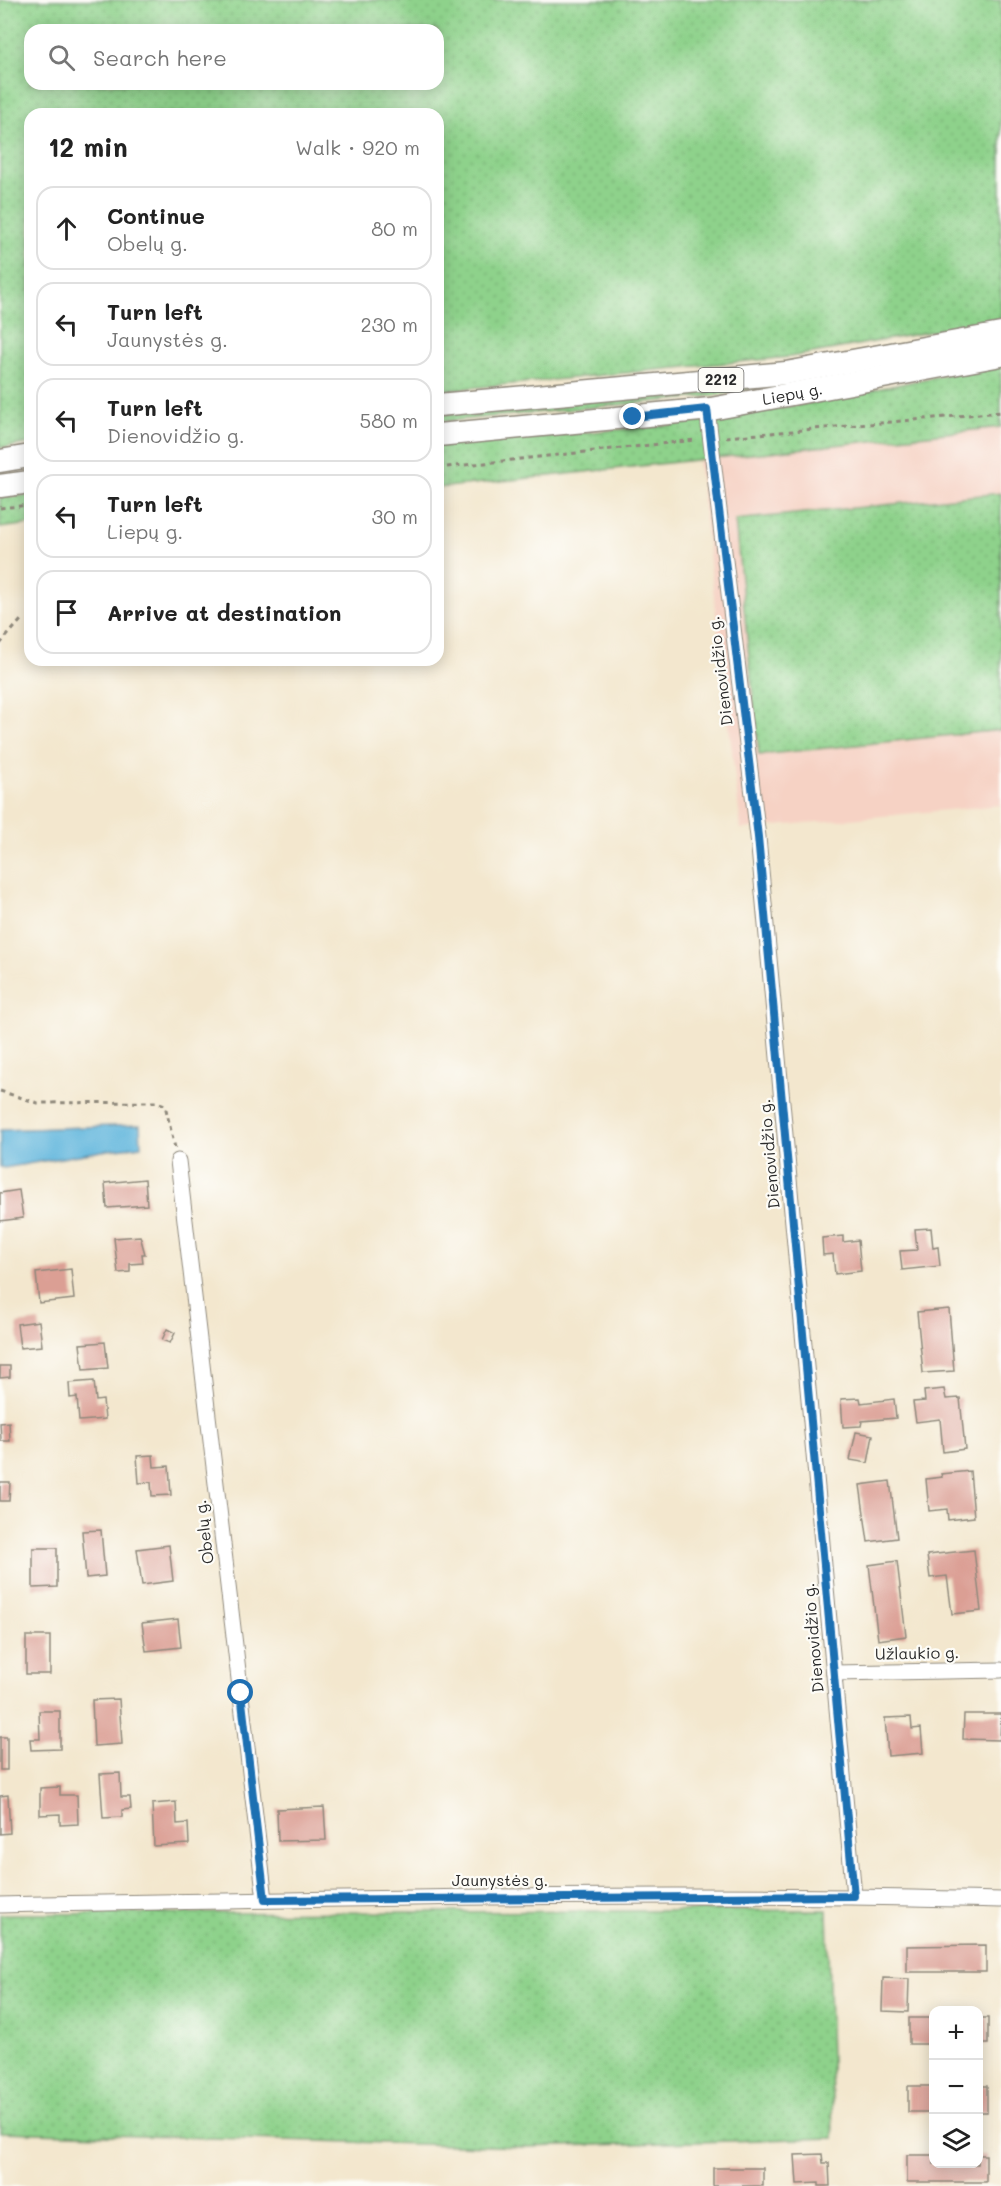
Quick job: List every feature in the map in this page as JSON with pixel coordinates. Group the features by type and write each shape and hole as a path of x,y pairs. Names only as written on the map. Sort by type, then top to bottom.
{"main road":[{"name":"Liepų g.","path":"444,404 786,373 1001,334"},
{"name":"Liepų g.","path":"444,434 707,409 1001,354"},
{"path":"0,460 24,457"},
{"path":"0,486 24,483"}],"street":[{"name":"Dienovidžio g.","path":"707,409 758,837 854,1896"},
{"name":"Obelų g.","path":"178,1161 265,1900"},
{"name":"Užlaukio g.","path":"834,1673 1001,1670"},
{"name":"Jaunystės g.","path":"0,1905 265,1900 854,1896 1001,1900"}],"path":[{"path":"444,467 711,438 1001,412"},
{"path":"0,508 24,506"},
{"path":"0,644 21,620"},
{"path":"0,1091 38,1103 158,1102 165,1105 178,1161"}],"shaded area":[{"path":"1001,427 1001,805 741,829 698,459"}],"green space":[{"path":"0,0 1001,0 1001,319 790,357 444,390 444,108 24,108 24,444 0,448"},
{"path":"1001,363 1001,427 444,487 444,444 673,425 810,403"},
{"path":"757,384 758,388 712,396 444,421 444,414"},
{"path":"1001,493 1001,730 759,755 735,520"},
{"path":"24,496 24,525 0,528 0,498"},
{"path":"827,1910 833,2138 526,2147 0,2132 0,1914"}],"water":[{"path":"140,1125 141,1146 0,1167 0,1130"}],"building":[{"path":"145,1179 147,1205 107,1208 105,1183"},
{"path":"19,1190 23,1218 0,1221 0,1193"},
{"path":"931,1228 933,1248 938,1247 940,1266 902,1270 900,1251 917,1250 915,1229"},
{"path":"140,1236 145,1254 142,1254 143,1263 130,1264 130,1272 118,1273 114,1238"},
{"path":"843,1236 843,1242 858,1240 861,1271 835,1274 833,1254 823,1255 822,1238"},
{"path":"71,1269 74,1299 39,1303 36,1273"},
{"path":"949,1309 954,1371 923,1373 917,1312"},
{"path":"39,1321 42,1346 20,1348 17,1324"},
{"path":"167,1329 175,1333 170,1343 162,1340"},
{"path":"105,1342 108,1368 83,1370 80,1344"},
{"path":"0,1366 10,1366 10,1377 0,1378"},
{"path":"94,1381 96,1401 103,1400 105,1419 79,1421 77,1397 70,1398 69,1383"},
{"path":"944,1389 946,1399 960,1398 965,1449 943,1452 940,1419 916,1422 913,1402 925,1401 924,1391"},
{"path":"860,1398 861,1403 894,1399 896,1418 862,1421 861,1426 843,1427 841,1399"},
{"path":"9,1422 10,1441 1,1441 0,1423"},
{"path":"856,1432 873,1435 868,1463 850,1460"},
{"path":"153,1455 154,1467 169,1466 171,1495 152,1496 151,1482 139,1483 137,1456"},
{"path":"970,1471 974,1517 948,1520 947,1509 929,1511 926,1479 942,1477 941,1474"},
{"path":"890,1481 897,1538 868,1542 860,1485"},
{"path":"0,1482 10,1482 9,1501 0,1501"},
{"path":"101,1530 105,1576 86,1578 82,1531"},
{"path":"169,1545 173,1581 142,1585 137,1549"},
{"path":"33,1548 57,1548 57,1587 33,1588"},
{"path":"974,1550 981,1611 952,1614 947,1576 930,1578 927,1555"},
{"path":"897,1561 906,1636 878,1640 869,1565"},
{"path":"178,1619 181,1647 146,1651 142,1623"},
{"path":"26,1636 50,1636 50,1674 26,1674"},
{"path":"119,1699 122,1744 94,1746 92,1700"},
{"path":"39,1711 60,1711 60,1749 31,1750 30,1739 40,1739"},
{"path":"964,1714 1001,1714 1000,1740 963,1739"},
{"path":"911,1717 912,1729 921,1728 923,1753 888,1756 885,1718"},
{"path":"0,1737 7,1737 7,1770 0,1770"},
{"path":"120,1773 121,1797 130,1797 131,1809 122,1810 122,1817 103,1818 100,1774"},
{"path":"60,1787 60,1795 77,1795 78,1824 60,1825 60,1814 40,1815 40,1788"},
{"path":"8,1795 10,1833 0,1834 0,1796"},
{"path":"176,1802 177,1824 188,1823 189,1844 154,1846 152,1804"},
{"path":"324,1807 326,1840 278,1841 277,1809"},
{"path":"986,1945 986,1972 907,1972 907,1946"},
{"path":"883,1978 909,1979 908,2012 882,2011"},
{"path":"909,2018 929,2018 929,2044 909,2044"},
{"path":"983,2018 988,2018 988,2044 983,2044"},
{"path":"908,2086 929,2086 929,2112 908,2112"},
{"path":"983,2086 987,2086 987,2112 983,2112"},
{"path":"822,2154 823,2163 829,2163 830,2186 819,2186 819,2183 797,2184 795,2155"},
{"path":"907,2155 929,2155 929,2168 983,2168 983,2155 986,2155 986,2182 907,2182"},
{"path":"713,2168 763,2168 763,2186 713,2186"}],"route":[{"path":"241,1693 265,1900 854,1896 758,837 707,409 633,417"}]}
